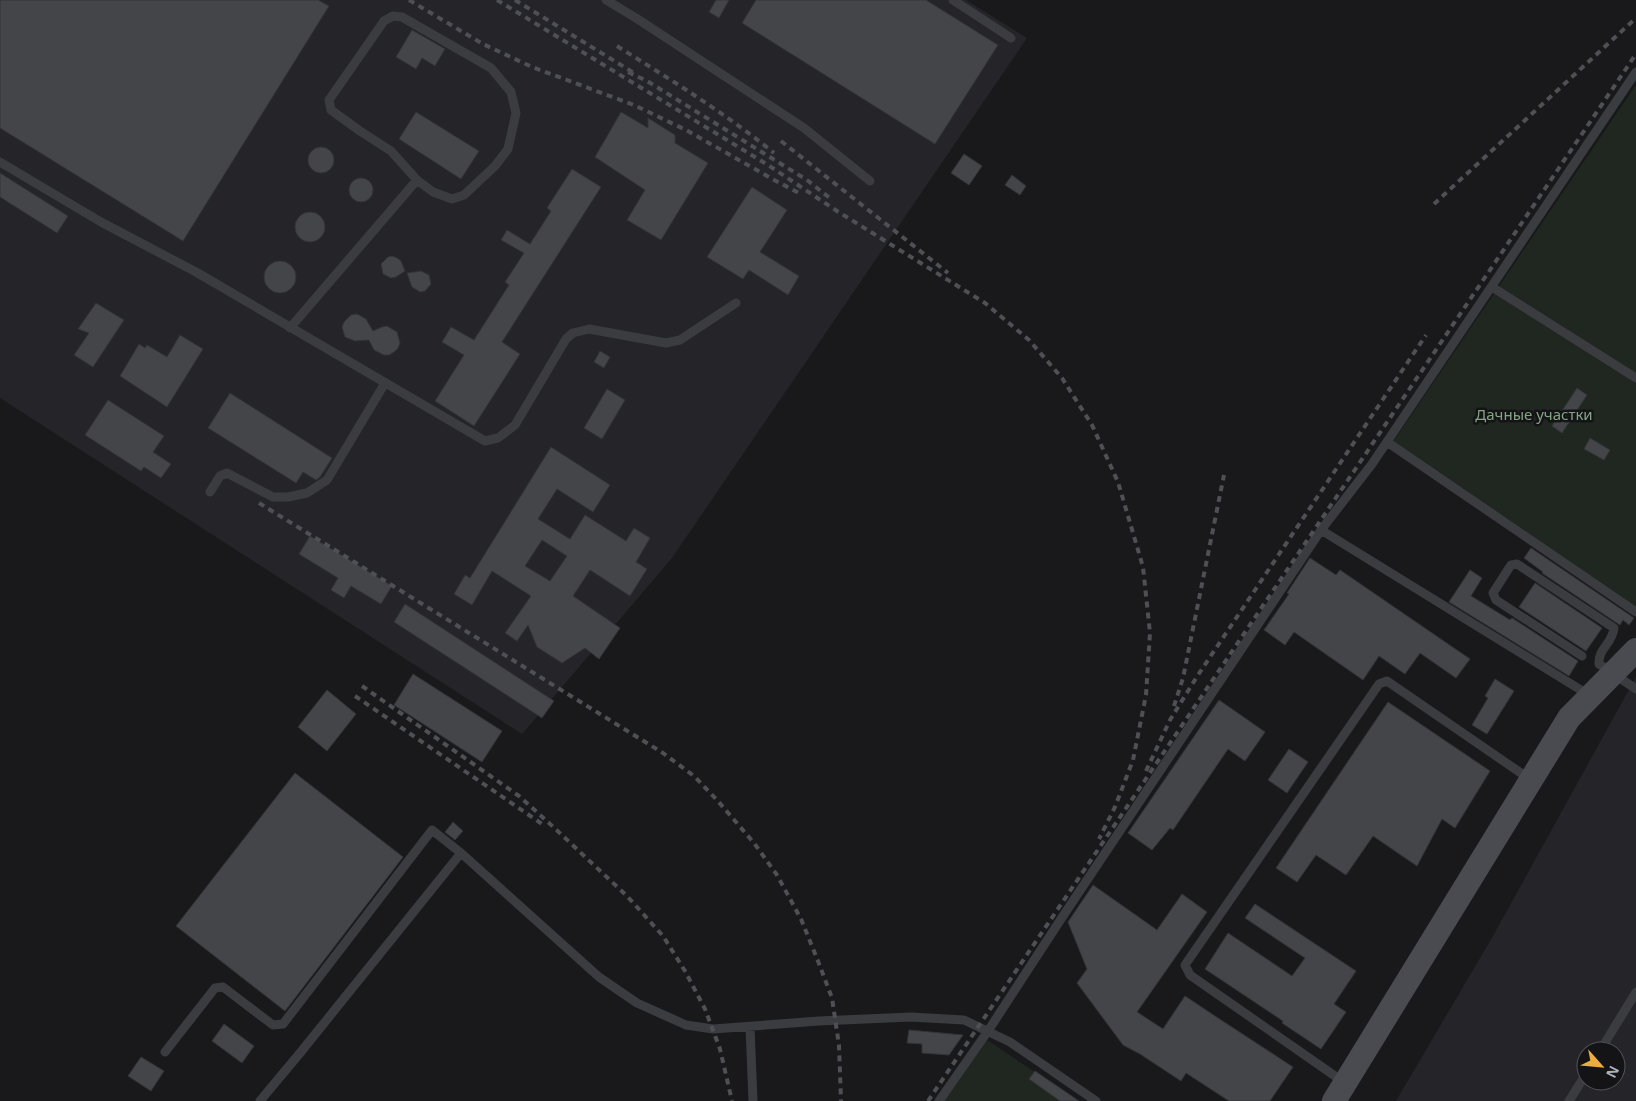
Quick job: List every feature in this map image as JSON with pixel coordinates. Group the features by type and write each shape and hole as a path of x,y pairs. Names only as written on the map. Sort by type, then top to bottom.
{"main road":[{"path":"1340,1092 1569,718 1636,650"}],"lane":[{"path":"606,0 804,128 870,181"},
{"path":"953,0 1011,38"},
{"path":"393,16 402,16 491,68 511,92 516,113 508,149 495,166 464,195 452,199 434,192 417,180 391,151 331,110 329,100 384,21 393,16"},
{"path":"939,1101 988,1031 1322,530 1372,464 1636,72"},
{"path":"0,162 102,222 196,272 485,441 498,438 515,426 566,339 573,333 588,329 666,343 680,340 736,303"},
{"path":"290,328 417,180"},
{"path":"1492,287 1636,378"},
{"path":"210,492 220,476 227,473 273,497 288,497 307,493 327,480 385,383"},
{"path":"1386,442 1636,612"},
{"path":"1322,530 1591,696"},
{"path":"1582,656 1496,600 1493,593 1511,565 1517,564 1614,628 1613,637 1599,656 1599,664 1636,689"},
{"path":"1340,1092 1190,975 1185,966 1379,684 1387,681 1531,780"},
{"path":"165,1052 214,988 223,987 273,1025 283,1024 432,830 461,853 599,977 637,1003 686,1024 713,1030 819,1021 911,1017 964,1020 1010,1042 1096,1101"},
{"path":"260,1101 461,853"},
{"path":"1606,1041 1636,992"},
{"path":"750,1027 753,1101"},
{"path":"1569,1101 1576,1090"}],"shaded area":[{"path":"0,0 966,0 1027,38 672,558 522,734 0,398"},
{"path":"1636,677 1636,1101 1396,1101 1493,936"}],"green space":[{"name":"Дачные участки","path":"1636,85 1636,612 1393,442"},
{"path":"984,1038 1078,1101 943,1101"}],"building":[{"path":"0,0 318,0 329,6 183,241 0,128"},
{"path":"716,0 729,0 719,18 709,12"},
{"path":"756,0 926,0 998,45 935,144 742,23"},
{"path":"412,30 445,49 435,66 422,58 416,69 396,57"},
{"path":"416,112 479,151 461,179 399,139"},
{"path":"621,112 648,128 648,118 675,135 675,143 708,163 661,240 627,220 645,190 595,157"},
{"path":"321,147 330,151 334,160 330,169 321,173 312,169 308,160 312,151"},
{"path":"964,154 982,166 969,185 951,173"},
{"path":"572,169 601,187 502,342 520,354 474,426 435,401 464,355 442,342 451,327 474,340 509,285 505,282 524,253 501,240 507,230 530,244 551,211 547,208"},
{"path":"0,173 68,216 57,233 0,197"},
{"path":"1012,175 1026,186 1020,195 1005,185"},
{"path":"361,178 370,181 373,190 370,199 361,202 352,199 349,190 352,181"},
{"path":"752,187 787,210 760,252 799,276 788,295 749,270 743,279 707,257"},
{"path":"310,212 321,216 325,227 321,238 310,242 299,238 295,227 299,216"},
{"path":"392,256 401,261 405,271 391,278 383,274 381,264 388,257"},
{"path":"280,261 286,262 291,266 295,271 295,283 291,288 286,292 280,293 274,292 269,288 265,283 264,277 265,271 269,266 274,262"},
{"path":"421,271 429,275 431,284 425,291 420,292 412,287 407,273"},
{"path":"96,303 124,320 93,367 74,355 89,333 78,329"},
{"path":"357,314 366,319 373,331 387,326 397,332 400,343 398,348 389,355 384,355 374,350 369,340 355,341 345,337 342,327 344,322 351,315"},
{"path":"180,335 203,349 167,407 120,376 139,344 145,348 147,345 167,357"},
{"path":"600,351 610,357 604,368 594,362"},
{"path":"1577,388 1587,395 1562,433 1552,426"},
{"path":"607,389 625,400 602,439 584,428"},
{"path":"230,393 332,458 320,477 316,480 303,472 296,483 208,428"},
{"path":"108,400 164,436 153,452 171,464 161,478 144,467 141,471 85,435"},
{"path":"1590,438 1610,450 1604,460 1584,449"},
{"path":"551,447 610,485 593,512 557,489 538,519 570,539 585,515 626,541 634,528 650,538 636,562 647,569 630,596 590,570 573,596 620,628 599,659 585,648 562,663 537,647 528,625 517,641 505,633 531,596 492,571 472,605 454,594 465,575 470,578","holes":["542,540 567,556 550,581 525,566"]},
{"path":"310,536 392,586 381,604 351,586 344,598 331,590 338,578 299,554"},
{"path":"1531,548 1634,618 1629,625 1623,620 1620,625 1542,573 1524,558"},
{"path":"1310,558 1336,575 1340,570 1470,659 1456,678 1420,653 1405,674 1379,656 1363,680 1294,632 1285,645 1264,630 1289,594 1287,593"},
{"path":"1470,570 1482,578 1471,596 1510,620 1512,618 1578,661 1569,676 1449,602"},
{"path":"1535,583 1602,628 1586,651 1519,607"},
{"path":"405,604 554,701 542,718 394,622"},
{"path":"413,674 502,731 482,762 394,705"},
{"path":"1495,679 1514,691 1487,734 1472,725 1488,698 1485,696"},
{"path":"327,690 356,714 327,751 298,727"},
{"path":"1219,700 1265,732 1245,761 1228,749 1173,830 1170,828 1152,850 1128,833"},
{"path":"1388,702 1490,771 1455,828 1442,819 1417,866 1373,836 1346,875 1316,855 1297,882 1276,868"},
{"path":"1289,749 1308,762 1287,793 1268,780"},
{"path":"295,773 403,857 285,1011 176,926"},
{"path":"453,822 463,831 455,840 445,832"},
{"path":"1093,885 1157,930 1182,894 1207,912 1137,1012 1163,1029 1185,996 1293,1067 1270,1101 1229,1101 1186,1073 1181,1081 1123,1045 1077,983 1087,969 1068,922"},
{"path":"1255,904 1356,971 1334,1004 1346,1012 1321,1049 1205,969 1228,933 1292,976 1305,958 1245,918"},
{"path":"224,1024 254,1046 242,1063 212,1041"},
{"path":"909,1030 963,1035 949,1055 922,1053 922,1044 907,1043"},
{"path":"141,1057 164,1071 151,1091 128,1076"},
{"path":"1035,1071 1079,1101 1060,1101 1029,1079"}],"railway":[{"path":"409,0 483,44 532,67 634,105 686,130 801,194"},
{"path":"497,0 768,165 837,211 985,303 1029,340 1062,378 1092,425 1118,482 1143,567 1150,633 1146,695 1133,760 1115,807 1099,839"},
{"path":"515,0 634,73"},
{"path":"1434,204 1636,18"},
{"path":"617,46 717,111 774,153"},
{"path":"928,1101 1636,54"},
{"path":"628,72 647,81 807,180 831,199"},
{"path":"781,141 948,273"},
{"path":"1146,771 1170,720 1198,675 1426,335"},
{"path":"1174,706 1183,678 1224,475"},
{"path":"259,503 663,753 694,776 754,843 777,875 801,919 832,998 839,1045 841,1101"},
{"path":"362,686 519,796 627,896 663,936 685,971 705,1009 720,1049 732,1101"},
{"path":"355,696 545,826"}]}
